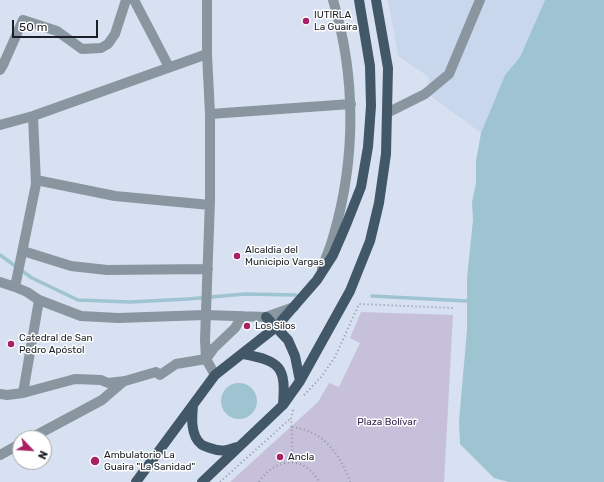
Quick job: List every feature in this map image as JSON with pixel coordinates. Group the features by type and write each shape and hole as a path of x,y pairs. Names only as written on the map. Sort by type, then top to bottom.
{"main road":[{"path":"136,482 215,375 276,327 317,280 333,256 361,187 368,147 371,106 370,66 360,0"},
{"path":"202,482 283,405 300,381 350,290 370,241 380,203 386,154 388,68 376,0"},
{"path":"266,317 288,340 295,356 300,381"},
{"path":"243,354 270,361 279,368 284,378 283,405"},
{"path":"194,403 192,418 194,432 201,444 216,450 225,451 242,445"}],"street":[{"path":"0,70 23,20 57,31 82,49 101,48 108,44 115,34 126,0"},
{"path":"134,0 169,67"},
{"path":"207,0 207,54 210,114 210,205 205,315 206,359 215,375"},
{"path":"317,280 334,235 344,194 351,104 349,72 340,22 333,0"},
{"path":"387,113 425,94 449,74 480,0"},
{"path":"0,125 34,116 207,54"},
{"path":"210,114 351,104"},
{"path":"16,284 36,180 34,116"},
{"path":"36,180 115,196 210,205"},
{"path":"22,256 71,266 107,270 208,269"},
{"path":"0,282 16,284 39,300 81,316 118,318 205,315 266,317 294,307"},
{"path":"23,393 39,300"},
{"path":"0,394 7,395 23,393 75,379 101,380 108,383 124,381 156,372 160,375 176,364 206,359 214,348 235,328 242,316"},
{"path":"46,430 102,400 124,381"},
{"path":"0,455 12,448"}],"path":[{"path":"304,395 322,376 335,357 359,304 454,308"},
{"path":"294,462 291,418 293,409 296,405"},
{"path":"220,482 291,418"},
{"path":"292,427 302,428 316,435 331,447 343,462 350,482"},
{"path":"259,482 268,470 280,464 294,462 306,466 315,475 319,482"}],"shaded area":[{"path":"388,0 545,0 520,57 505,75 481,133 428,94 429,77 398,56"},
{"path":"545,0 604,0 604,482 509,482 494,478 460,444 459,421 467,330 467,278 473,220 472,202 476,183 476,161 481,133 505,75 520,57"},
{"path":"242,383 252,388 256,394 256,408 252,414 246,418 236,419 226,414 222,408 221,398 226,388 232,384"}],"green space":[{"name":"Plaza Bolívar","path":"361,312 453,315 444,482 230,482 318,402 329,383 339,387 360,343 350,338"}],"waterway":[{"path":"0,255 32,278 78,300 130,302 245,294 296,295"},
{"path":"372,296 467,301"}],"place":[{"name":"IUTIRLA La Guaira","path":"306,21"},
{"name":"Alcaldia del Municipio Vargas","path":"237,256"},
{"name":"Los Silos","path":"247,326"},
{"name":"Catedral de San Pedro Apóstol","path":"11,344"},
{"name":"Ancla","path":"280,457"},
{"name":"Ambulatorio La Guaira \"La Sanidad\"","path":"95,461"}]}
